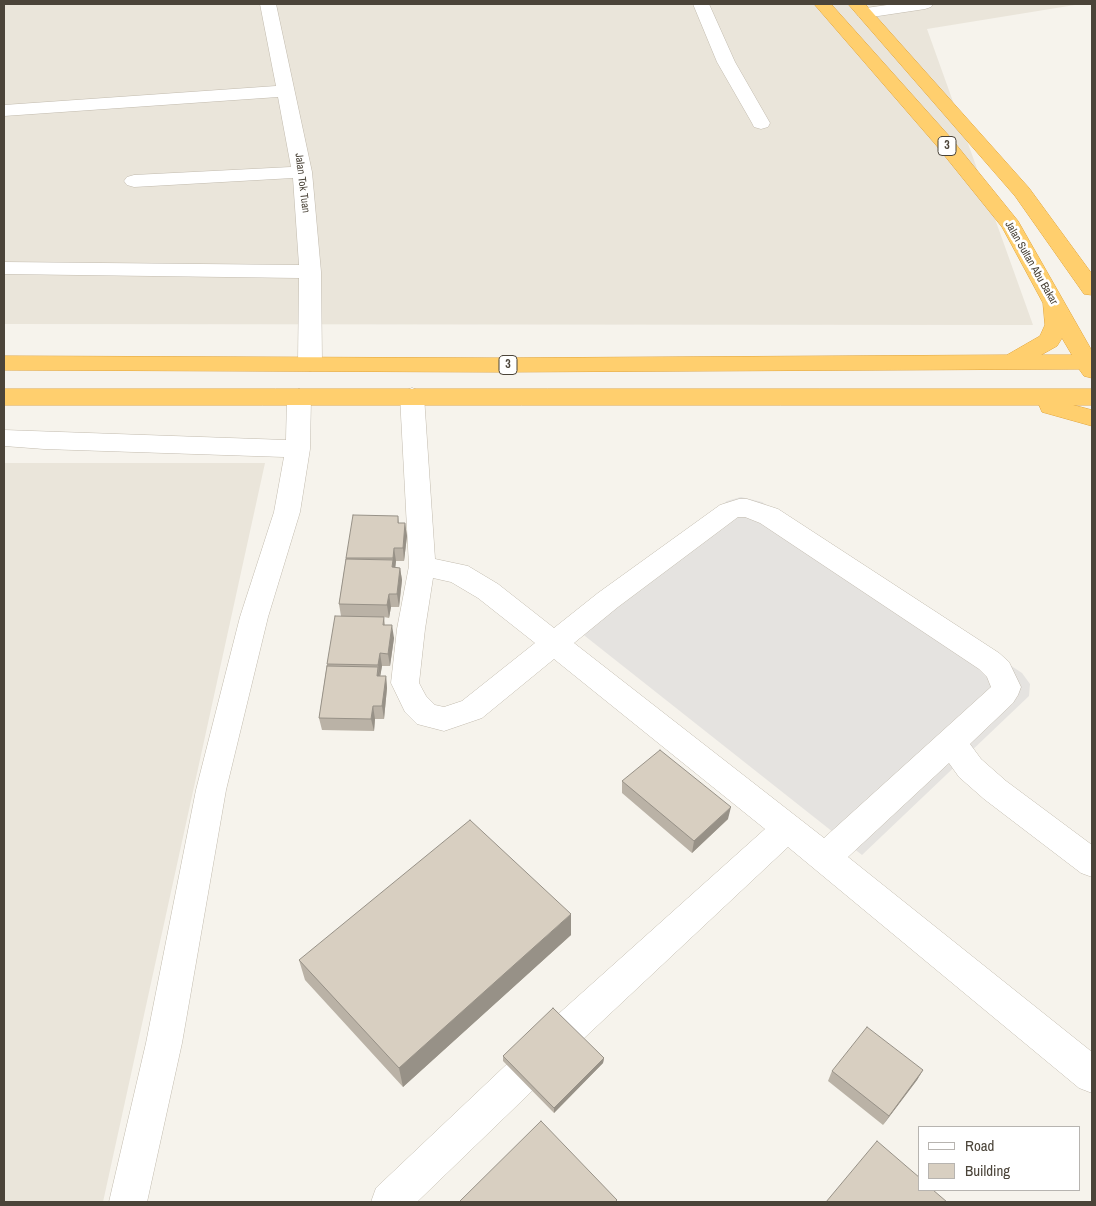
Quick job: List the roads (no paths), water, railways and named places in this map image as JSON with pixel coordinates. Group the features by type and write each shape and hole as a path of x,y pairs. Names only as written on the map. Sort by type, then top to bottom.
{"highway":[{"name":"Jalan Sultan Abu Bakar","path":"822,4 943,140 1011,225 1091,365"},
{"name":"3","path":"861,8 1022,192 1092,288"},
{"path":"1013,362 1049,341 1054,334 1056,325 1054,302"},
{"name":"3","path":"4,363 507,365 1013,362 1091,365"},
{"path":"4,397 1092,397"},
{"path":"992,397 1055,407 1092,418"}],"street":[{"name":"Jalan Tok Tuan","path":"268,4 302,172 310,272 310,364"},
{"path":"700,4 726,62 761,123"},
{"path":"861,8 925,4"},
{"path":"4,111 286,91"},
{"path":"134,181 302,172"},
{"path":"4,268 310,272"},
{"path":"412,396 422,566 411,629 405,682 415,704 428,716 444,719 472,710 608,600 729,511 747,508 769,516 999,670 1006,686 1003,695 825,858"},
{"path":"128,1202 164,1043 211,790 254,617 287,512 298,449 299,397"},
{"path":"4,438 44,441 298,449"},
{"path":"422,566 458,573 488,591 825,858 1092,1074"},
{"path":"952,742 970,768 995,790 1092,863"},
{"path":"568,1029 786,829"},
{"path":"390,1202 519,1078"}]}
